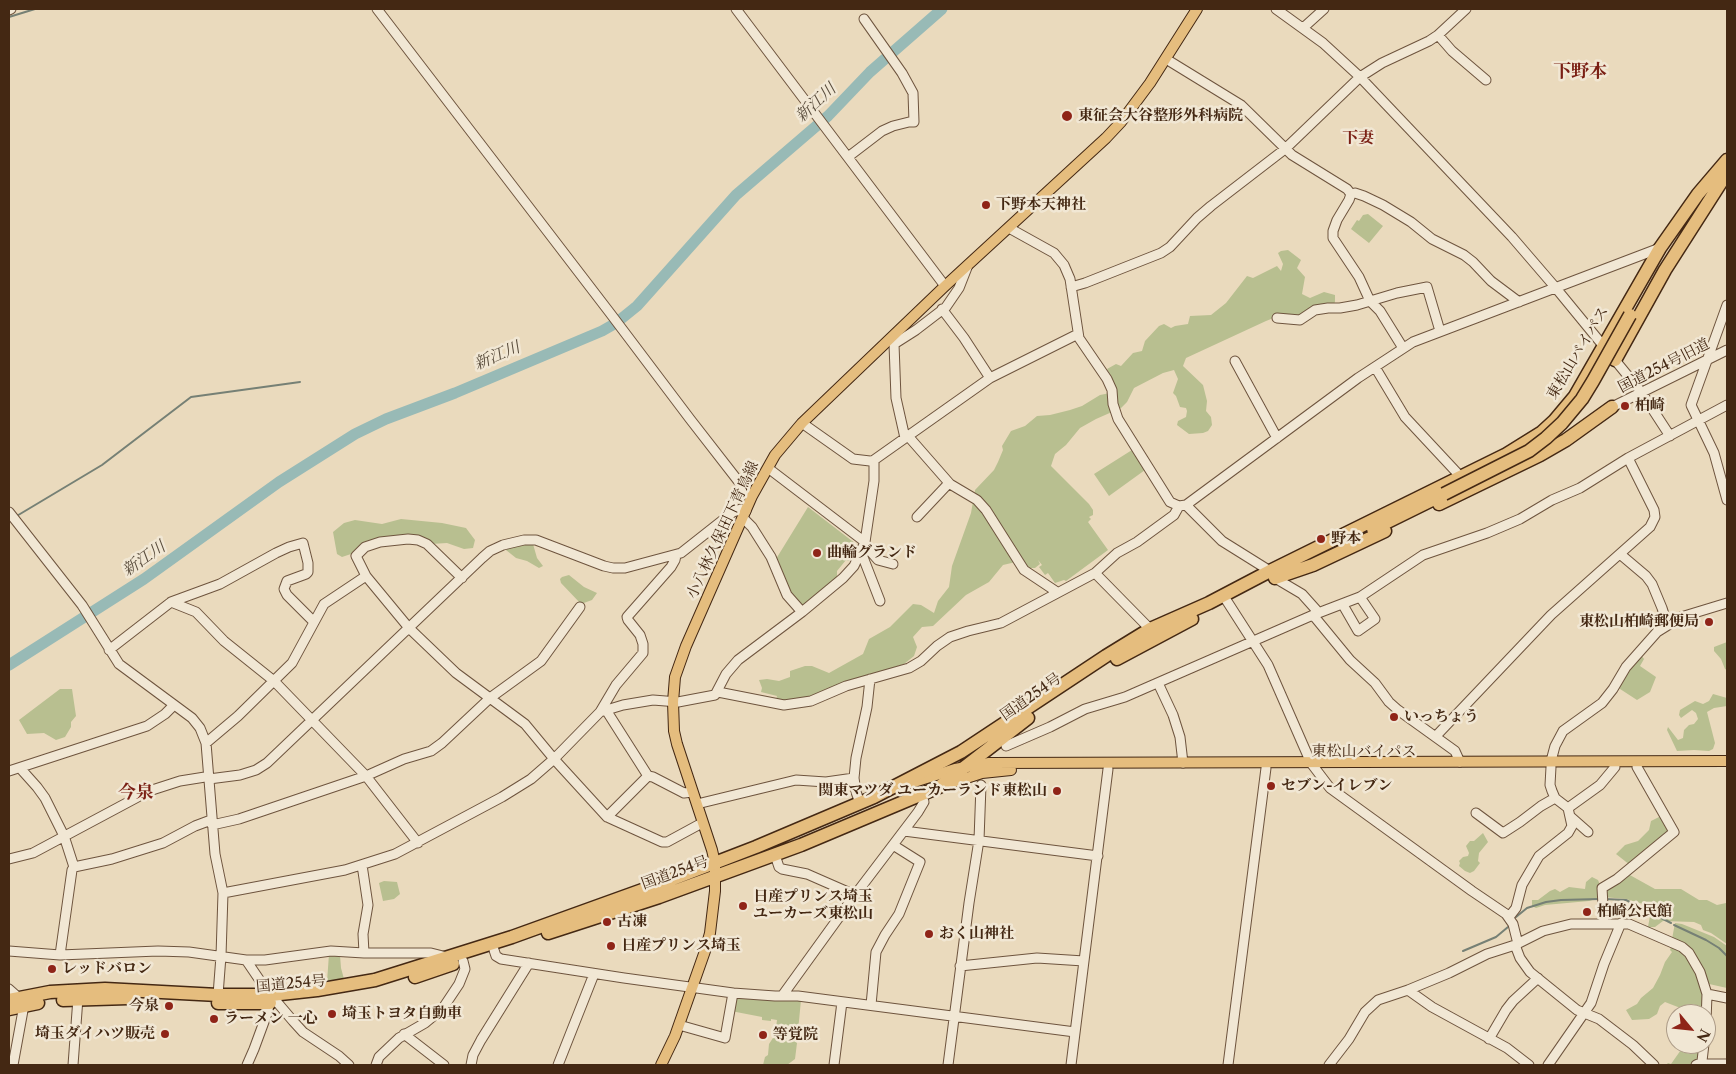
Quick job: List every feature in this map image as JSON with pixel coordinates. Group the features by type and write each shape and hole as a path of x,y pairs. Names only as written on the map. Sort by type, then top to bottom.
{"highway":[{"name":"東松山バイパス","path":"1272,574 1460,476 1505,455 1536,436 1554,421 1574,396 1660,248 1698,194 1727,160"},
{"name":"東松山バイパス","path":"1272,574 1444,494 1529,451 1546,438 1572,412 1589,387 1630,315 1683,229 1727,172"},
{"path":"1615,360 1665,270 1727,172"},
{"path":"1505,455 1566,440 1612,407"},
{"path":"1272,574 1313,565 1466,490 1542,446"},
{"path":"1460,476 1457,480 1457,486 1460,489 1466,490"},
{"name":"国道254号","path":"15,998 60,991 105,989 272,1000 375,980 555,922 715,863 874,797 936,767 994,743 1083,680 1122,656 1272,574"},
{"name":"国道254号","path":"15,998 134,998 226,1003 340,995 409,980 494,950 614,912 715,876 922,795 939,787 966,766 983,759 994,743 1106,656 1150,629 1225,598"},
{"path":"9,1009 15,998"}],"main road":[{"name":"小八林久保田下青鳥線","path":"661,1065 679,1024 710,933 714,904 715,863 674,731 673,702 675,677 686,646 752,496 785,443 802,423 892,342 945,286 1118,124 1136,103 1197,9"},
{"path":"994,743 990,754 1001,767"},
{"path":"983,759 1001,767"},
{"name":"東松山バイパス","path":"1001,767 1183,763 1313,765 1727,761"},
{"name":"東松山バイパス","path":"1001,767 1108,769 1266,768 1313,765 1460,762 1615,767 1727,767"},
{"path":"874,797 921,779 966,766"},
{"path":"939,787 1001,767"}],"street":[{"path":"377,9 720,458 752,496"},
{"path":"736,9 833,135 945,286"},
{"path":"1276,9 1334,52 1360,77 1505,231 1555,287 1642,392 1670,436"},
{"path":"1303,28 1324,9"},
{"path":"1071,287 1161,253 1211,206 1286,149 1360,77 1382,63 1412,50 1438,35 1466,9"},
{"path":"848,157 882,131 893,126 914,122 913,92 864,19"},
{"path":"1438,35 1452,52 1486,80"},
{"path":"1166,59 1241,105 1286,149 1347,189 1350,194 1349,200 1337,220 1333,231 1333,238 1359,277 1370,301 1380,311 1403,348"},
{"path":"1350,194 1355,193 1383,205 1411,222 1432,239 1464,255 1490,281 1519,302"},
{"path":"1009,228 1054,253 1068,272 1078,334 1107,379 1112,390 1113,404 1118,419 1170,502 1183,505 1222,541 1302,594 1350,660 1375,683 1389,702 1455,751 1460,762"},
{"path":"718,692 784,705 811,701 846,686 909,668 921,661 950,637 968,630 1001,623 1095,573 1117,553 1137,542 1174,515 1183,505 1375,367 1413,342 1660,248"},
{"path":"968,265 959,288 942,310 916,330 892,342 896,398 907,437 949,482 977,500 986,510 1024,570 1057,592"},
{"path":"1278,318 1300,320 1315,310 1340,308 1426,287 1440,331"},
{"path":"1727,305 1691,405 1714,452 1727,500"},
{"path":"942,310 964,338 990,378"},
{"path":"802,423 848,456 863,461 874,460 990,378 1078,334"},
{"name":"国道254号旧道","path":"1612,407 1727,350"},
{"path":"1235,361 1277,438"},
{"path":"1375,367 1405,417 1460,476"},
{"path":"994,743 1050,728 1085,709 1125,697 1316,614 1360,597 1423,555 1487,533 1520,519 1552,500 1580,488 1628,458 1727,405"},
{"path":"1436,736 1551,615 1650,526 1655,517 1652,505 1628,458"},
{"path":"603,711 623,705 653,700 673,702 709,697 718,692 723,680 738,660 802,612 843,578 854,566 863,546 874,481 874,460"},
{"path":"768,468 878,560 892,564"},
{"path":"917,517 949,482"},
{"path":"9,859 33,853 149,791 205,777 209,779 240,775 256,770 267,763 490,551 503,545 524,540 536,540 613,568 625,568 676,555 733,512 741,509 770,557 787,595 802,612"},
{"path":"9,512 83,608 119,664 192,718 200,728 206,743 217,873 222,893 218,995"},
{"path":"462,578 427,544 418,540 408,539 380,542 365,547 356,556 366,576 410,628 456,673 524,724 608,817 662,842 667,842 702,823"},
{"path":"109,650 172,602 220,584 282,550 303,544 308,563 308,572 287,581 284,589 287,595 314,622"},
{"path":"863,546 880,601"},
{"path":"1620,554 1646,576 1652,584 1667,624"},
{"path":"222,893 314,877 362,865 394,854 504,796 531,778 554,759 603,711 616,685 643,653 640,635 628,620 628,617 671,567 676,560 676,555"},
{"path":"1095,573 1150,629"},
{"path":"206,743 274,681 296,656 324,604 366,576"},
{"path":"1342,604 1358,631 1375,619 1360,597"},
{"path":"1225,598 1268,665 1313,765 1335,793 1472,891 1502,910 1513,924 1516,945 1524,965 1577,1010 1599,1019 1633,1045 1654,1065"},
{"path":"172,602 196,612 224,641 274,681 366,776 418,843"},
{"path":"1588,832 1555,798 1550,785 1551,764 1555,746 1563,731 1602,703 1612,690 1620,674 1639,651 1667,624 1681,617 1727,603"},
{"path":"74,867 112,859 163,843 195,826 240,819 366,776 404,759 431,751 490,698 541,661 580,607"},
{"path":"860,803 854,778 856,758 867,707 870,679"},
{"path":"1158,683 1174,715 1180,737 1183,763"},
{"path":"9,771 147,726 165,714 174,705"},
{"path":"603,711 648,776 684,793 692,792"},
{"path":"1570,812 1600,785 1615,767"},
{"path":"1604,923 1602,888 1617,879 1674,832 1638,767"},
{"path":"20,768 41,792 64,836 74,867 72,870 60,955"},
{"path":"1228,1065 1266,768"},
{"path":"1071,1065 1108,769"},
{"path":"608,817 648,776"},
{"path":"697,804 796,780 826,782 854,778"},
{"path":"948,1065 960,966 979,840 981,785"},
{"path":"782,996 904,831 924,802 922,795"},
{"path":"1476,812 1503,833 1555,798"},
{"path":"1509,917 1515,911 1522,885 1539,856 1571,830 1570,812"},
{"path":"904,831 1098,856"},
{"path":"870,1005 876,952 900,914 920,862 893,845"},
{"path":"775,854 778,867 807,874 855,895"},
{"path":"362,865 368,905 363,934 364,953"},
{"path":"1548,1065 1591,1003 1620,923"},
{"path":"1329,1065 1349,1039 1369,1007 1378,1000 1449,974 1487,954 1516,945 1556,927 1571,924 1620,923 1638,926 1676,945 1689,953 1700,972 1707,994 1707,1004"},
{"path":"494,950 496,956 501,959 594,974 733,993 798,996 1075,1032"},
{"path":"9,951 60,955 158,951 246,960 265,960 322,951 430,953 447,957"},
{"path":"960,966 1037,958 1084,961"},
{"path":"246,960 272,1000 303,1032 349,1065"},
{"path":"376,1065 384,1051 404,1034 425,1023 443,1008 459,984 465,969 463,961"},
{"path":"470,1065 481,1040 529,963"},
{"path":"558,1065 594,974"},
{"path":"1489,1039 1513,1000 1538,978"},
{"path":"1408,990 1432,1007 1507,1048 1529,1065"},
{"path":"679,1024 725,1038 733,993"},
{"path":"1707,994 1727,998"},
{"path":"13,1065 15,998"},
{"path":"74,1065 78,998"},
{"path":"246,1065 272,1000"},
{"path":"834,1065 842,1002"},
{"path":"404,1034 444,1065"},
{"path":"1700,1065 1727,1064"}],"green space":[{"path":"1368,214 1383,226 1369,243 1351,229 1357,220 1359,221 1363,215"},
{"path":"1288,250 1301,260 1297,268 1305,277 1302,294 1310,298 1324,292 1335,295 1335,302 1333,305 1298,317 1276,317 1186,358 1183,366 1203,385 1207,401 1206,411 1211,417 1212,425 1208,431 1189,434 1177,425 1178,421 1186,417 1187,411 1186,408 1180,407 1173,393 1178,379 1174,370 1163,373 1134,388 1127,402 1121,408 1080,428 1066,445 1055,454 1051,466 1089,504 1093,510 1093,515 1089,517 1091,519 1088,522 1108,550 1066,581 1055,583 1048,573 1045,575 1039,567 1042,565 1038,560 1040,564 1035,568 1030,568 1020,561 1003,565 989,582 966,595 933,626 922,627 913,637 917,647 914,656 904,664 836,686 806,700 776,700 777,696 761,692 762,688 759,680 779,681 790,677 790,671 805,666 812,666 829,673 863,654 869,639 890,627 913,604 921,605 934,613 938,601 949,587 952,566 971,513 975,490 994,470 1003,450 1002,446 1011,431 1025,426 1037,416 1070,410 1082,406 1100,395 1115,392 1115,386 1107,369 1116,364 1121,366 1133,353 1142,351 1145,341 1159,326 1164,324 1171,328 1188,324 1190,316 1211,315 1226,303 1247,276 1253,278 1277,266 1281,271 1283,264 1278,253"},
{"path":"1132,450 1145,470 1109,496 1094,474"},
{"name":"曲輪グランド","path":"808,507 856,544 856,548 849,561 846,560 837,571 837,577 801,609 792,598 776,559"},
{"path":"401,519 442,523 466,528 475,540 473,548 464,549 447,543 431,544 384,539 359,546 351,554 342,557 337,554 333,532 344,523 355,520 382,524"},
{"path":"527,543 533,544 537,558 543,566 539,568 527,561 516,558 506,550 508,547"},
{"path":"569,575 584,587 597,593 592,600 581,604 561,583 560,579 562,577"},
{"path":"1727,642 1727,670 1714,651 1714,647"},
{"path":"1641,655 1644,659 1640,666 1656,677 1650,692 1637,700 1617,687"},
{"path":"60,689 72,689 76,716 71,722 71,727 65,737 56,740 44,733 27,734 19,720"},
{"path":"1713,694 1727,698 1727,706 1714,708 1707,712 1715,743 1713,749 1709,751 1677,751 1667,730 1668,727 1678,740 1683,738 1684,730 1698,719 1696,713 1692,710 1681,718 1679,715 1680,710 1695,701 1703,704 1709,701"},
{"path":"1661,816 1670,831 1630,865 1616,854 1625,845 1638,841 1649,830 1651,821"},
{"path":"1483,833 1488,842 1479,853 1478,861 1480,863 1470,873 1459,866 1459,861 1463,857 1468,856 1469,853 1466,846 1470,841 1474,841"},
{"path":"1628,874 1655,889 1681,889 1699,900 1707,900 1717,905 1726,903 1727,944 1703,930 1701,925 1694,922 1663,921 1655,927 1648,927 1650,916 1645,911 1643,904 1626,899 1603,897 1603,890"},
{"path":"1592,877 1598,880 1601,887 1600,898 1589,901 1545,905 1536,908 1532,906 1532,900 1538,900 1555,889 1560,892 1569,887 1585,889 1586,882"},
{"path":"384,881 397,882 400,894 394,899 383,901 379,883"},
{"path":"1675,923 1714,937 1727,946 1727,988 1709,984 1696,956 1672,939"},
{"path":"1671,947 1676,947 1687,954 1689,962 1697,970 1703,995 1703,1004 1670,1004 1665,1002 1660,1006 1657,1014 1649,1019 1632,1020 1626,1010 1637,1004 1653,988 1665,962 1672,952 1670,950"},
{"path":"329,954 340,955 344,979 327,982"},
{"path":"734,996 801,1000 798,1031 776,1028 777,1020 762,1020 762,1017 731,1011"},
{"path":"775,1035 795,1040 797,1043 795,1059 787,1065 763,1065 765,1057 768,1055 769,1044"},
{"path":"1678,1054 1700,1054 1699,1059 1694,1065 1666,1065 1668,1063 1671,1064"}],"waterway":[{"path":"9,17 35,9"},
{"name":"新江川","path":"9,665 144,579 279,482 355,434 386,419 455,393 602,331 616,323 637,306 736,195 828,116 870,72 942,9"},
{"path":"15,517 102,465 191,397 300,382"},
{"path":"1516,917 1527,908 1546,902 1599,899"},
{"path":"1605,899 1626,900 1671,923"},
{"path":"1674,925 1706,940 1719,948 1727,956"},
{"path":"1463,951 1496,937 1508,927"}],"place":[{"name":"東征会大谷整形外科病院","path":"1067,116"},
{"name":"下野本天神社","path":"986,205"},
{"name":"柏崎","path":"1625,406"},
{"name":"野本","path":"1321,539"},
{"name":"曲輪グランド","path":"817,553"},
{"name":"東松山柏崎郵便局","path":"1709,622"},
{"name":"いっちょう","path":"1394,717"},
{"name":"セブン-イレブン","path":"1271,786"},
{"name":"関東マツダ ユーカーランド東松山","path":"1057,791"},
{"name":"日産プリンス埼玉 ユーカーズ東松山","path":"743,906"},
{"name":"柏崎公民館","path":"1587,912"},
{"name":"古凍","path":"607,922"},
{"name":"おく山神社","path":"929,934"},
{"name":"日産プリンス埼玉","path":"611,946"},
{"name":"レッドバロン","path":"52,969"},
{"name":"今泉","path":"169,1006"},
{"name":"埼玉トヨタ自動車","path":"332,1014"},
{"name":"ラーメン 一心","path":"214,1019"},
{"name":"埼玉ダイハツ販売","path":"165,1034"},
{"name":"等覚院","path":"763,1035"}],"district":[{"name":"下野本","path":"1580,72"},
{"name":"下妻","path":"1358,138"},
{"name":"今泉","path":"136,793"}]}
